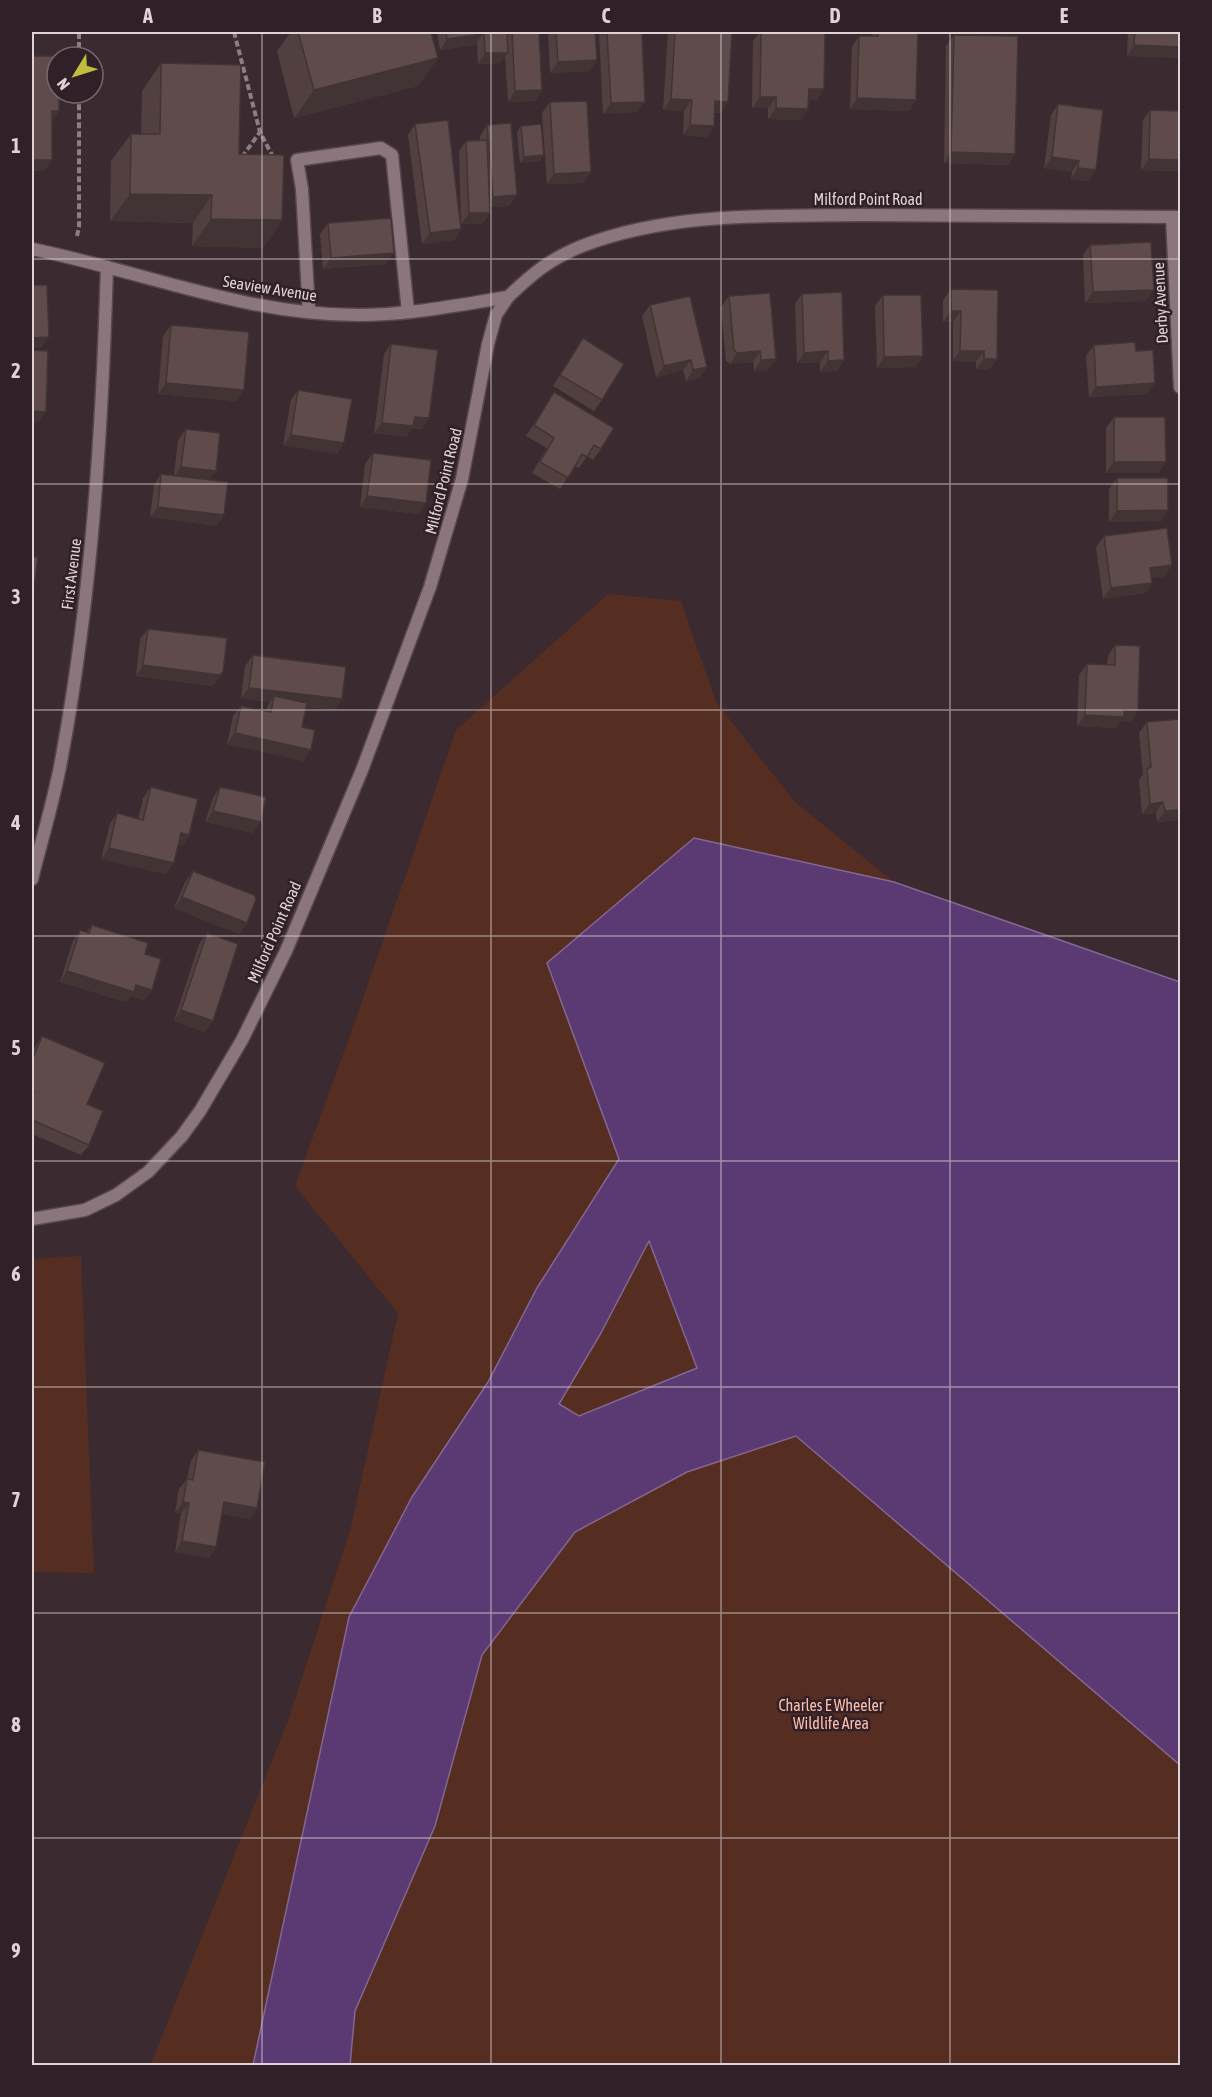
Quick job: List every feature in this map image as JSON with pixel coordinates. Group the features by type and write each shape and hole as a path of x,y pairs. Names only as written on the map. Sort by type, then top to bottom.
{"street":[{"path":"309,312 302,189 297,160 381,148 392,155 408,312"},
{"name":"Milford Point Road","path":"32,1219 85,1210 116,1196 148,1172 182,1136 200,1111 242,1040 286,951 362,770 430,587 462,479 488,344 496,315 508,297 542,265 582,246 631,231 684,222 774,216 1176,217"},
{"name":"Derby Avenue","path":"1176,217 1180,387"},
{"name":"Seaview Avenue","path":"32,249 231,300 309,312 356,315 408,312 508,297"},
{"name":"First Avenue","path":"32,879 62,757 86,597 99,457 107,267"}],"path":[{"path":"234,32 260,132 275,161 263,160"},
{"path":"79,105 79,227"},
{"path":"252,160 240,160 260,132"}],"green space":[{"name":"Charles E Wheeler Wildlife Area","path":"608,594 681,601 716,702 794,801 894,882 1180,982 1180,2065 150,2066 289,1718 351,1527 398,1313 295,1186 352,1030 456,730"},
{"path":"81,1256 94,1573 32,1572 32,1259"}],"shaded area":[{"path":"694,838 894,882 1180,982 1180,1765 796,1436 687,1472 575,1532 482,1655 435,1826 355,2011 350,2065 253,2065 349,1617 412,1497 488,1382 537,1288 619,1159 547,963","holes":["649,1241 697,1368 579,1416 559,1404 601,1333"]}],"building":[{"path":"298,32 431,32 438,58 314,90"},
{"path":"446,32 482,32 483,34 447,39"},
{"path":"484,32 507,32 508,53 485,53"},
{"path":"512,32 539,32 542,90 515,91"},
{"path":"556,32 595,32 597,60 558,62"},
{"path":"607,32 642,32 645,102 611,103"},
{"path":"675,32 732,32 728,102 715,101 714,126 690,125 692,100 671,99"},
{"path":"761,32 825,32 824,89 809,89 808,109 776,108 776,97 760,97"},
{"path":"878,32 918,32 916,100 857,98 859,36 878,36"},
{"path":"1135,32 1180,32 1180,47 1134,45"},
{"path":"954,35 1018,36 1015,154 951,152"},
{"path":"32,56 45,56 45,105 59,105 59,111 52,111 52,160 32,160"},
{"path":"161,63 241,65 239,154 284,155 282,220 211,219 212,195 130,194 131,134 160,134"},
{"path":"587,101 591,172 554,174 550,102"},
{"path":"1058,104 1103,110 1096,170 1078,168 1079,161 1052,157"},
{"path":"1150,110 1180,111 1180,160 1149,159"},
{"path":"448,120 461,229 430,233 415,124"},
{"path":"511,123 517,195 493,197 487,125"},
{"path":"541,124 544,155 524,157 521,126"},
{"path":"487,140 490,213 469,213 466,141"},
{"path":"391,218 394,253 331,258 328,223"},
{"path":"1151,242 1154,290 1093,292 1090,245"},
{"path":"32,285 47,285 49,337 32,338"},
{"path":"951,289 998,290 997,359 984,359 984,351 960,351 961,311 951,311"},
{"path":"842,292 844,360 828,361 828,351 804,353 802,294"},
{"path":"770,293 776,359 761,360 760,351 737,353 734,350 729,296"},
{"path":"883,295 921,295 923,356 884,357"},
{"path":"690,296 707,367 693,370 691,360 664,366 650,305"},
{"path":"171,325 249,332 244,390 166,383"},
{"path":"583,338 624,364 602,400 560,375"},
{"path":"1135,342 1136,351 1153,350 1155,383 1096,387 1094,345"},
{"path":"391,344 438,350 429,418 415,417 413,426 382,423"},
{"path":"32,350 48,351 46,412 32,411"},
{"path":"298,390 352,399 344,443 291,435"},
{"path":"554,392 614,428 601,449 594,445 587,457 582,454 568,478 540,462 554,438 534,425"},
{"path":"1114,417 1165,417 1166,462 1114,462"},
{"path":"186,429 220,433 216,471 181,467"},
{"path":"373,453 431,460 426,503 367,496"},
{"path":"161,474 228,482 224,515 158,507"},
{"path":"1117,478 1168,478 1168,510 1117,511"},
{"path":"1167,528 1172,565 1150,568 1152,583 1111,588 1104,536"},
{"path":"32,557 38,557 32,601"},
{"path":"148,629 227,638 223,672 219,675 143,665"},
{"path":"1115,645 1140,646 1138,711 1124,710 1124,717 1085,715 1087,664 1115,665"},
{"path":"253,655 346,667 342,699 249,688"},
{"path":"274,696 307,703 302,727 315,730 311,750 235,733 241,706 271,712"},
{"path":"1180,719 1180,810 1165,811 1163,802 1150,804 1147,769 1151,767 1147,722"},
{"path":"151,787 198,799 189,835 181,833 174,863 109,848 117,813 143,820"},
{"path":"220,787 266,797 261,822 213,811"},
{"path":"193,871 254,895 256,899 247,923 182,897"},
{"path":"92,925 148,943 145,954 161,959 152,990 136,985 134,992 67,971 80,930 89,933"},
{"path":"207,933 238,944 213,1021 181,1010"},
{"path":"42,1036 105,1063 87,1104 103,1111 89,1145 32,1120 34,1091 32,1090 32,1061"},
{"path":"198,1450 265,1462 257,1508 224,1502 216,1547 182,1541 189,1503 183,1502 187,1479 193,1480"}]}
